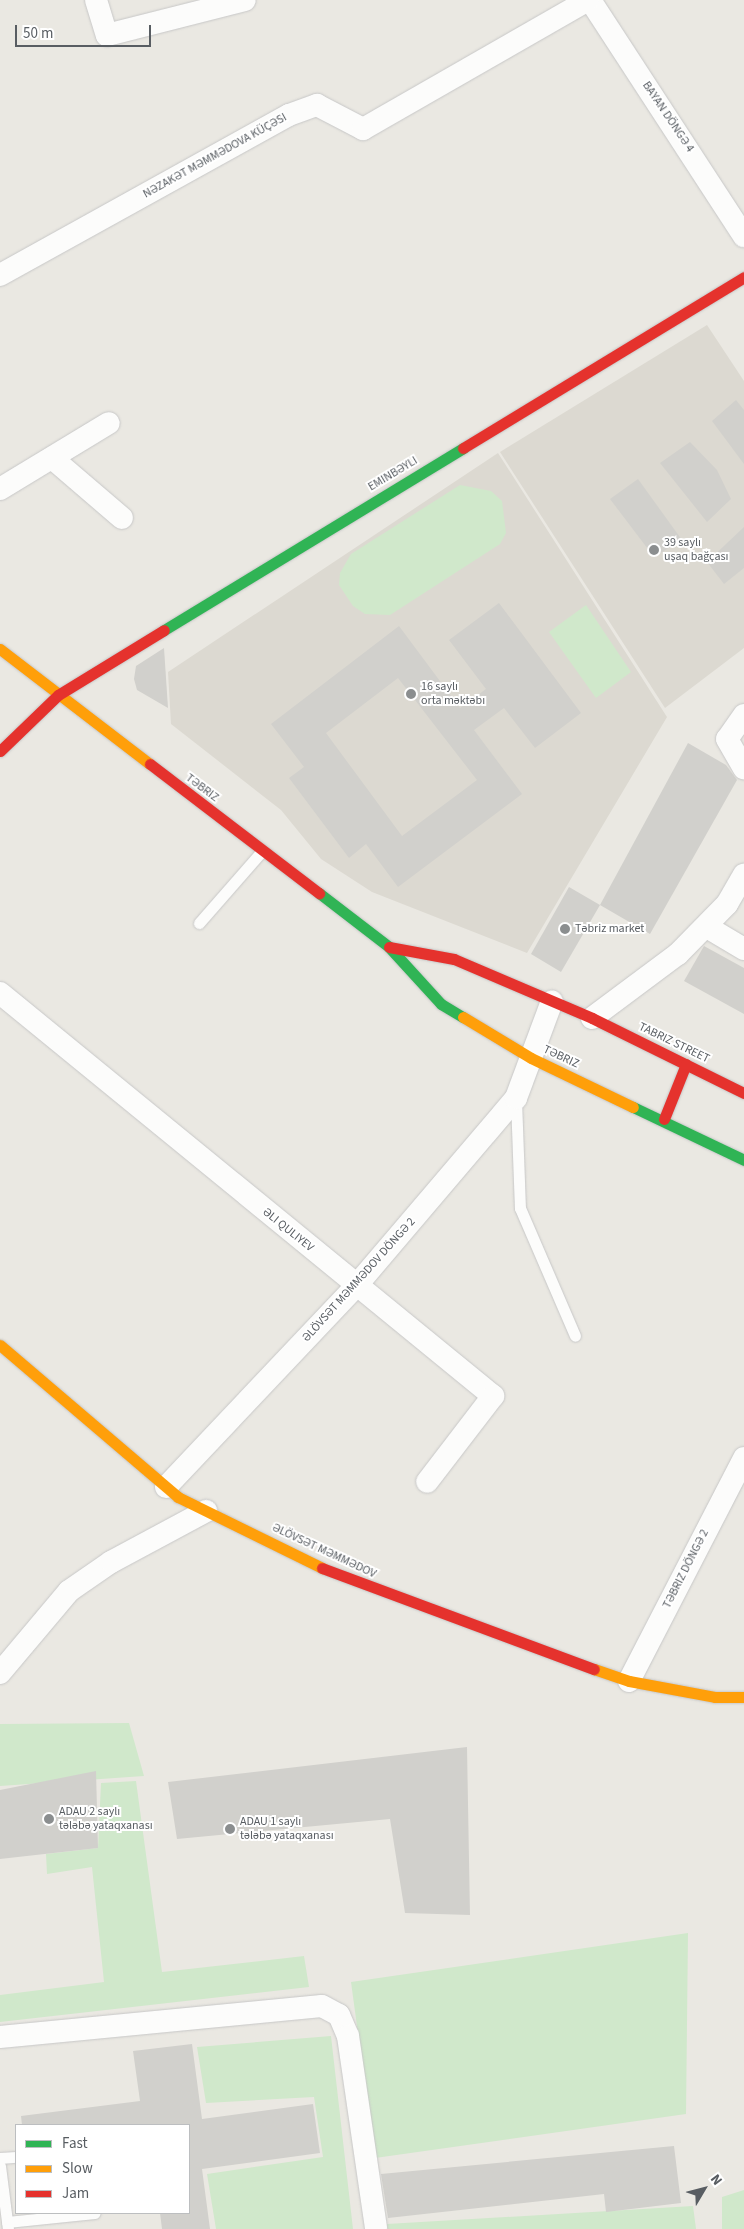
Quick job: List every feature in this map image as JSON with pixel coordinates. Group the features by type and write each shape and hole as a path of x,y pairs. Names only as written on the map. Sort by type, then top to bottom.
{"street":[{"path":"96,0 107,35 245,0"},
{"name":"BAYAN DÖNGƏ 4","path":"589,0 744,236"},
{"name":"NƏZAKƏT MƏMMƏDOVA KÜÇƏSI","path":"0,274 289,115 317,105 363,129 589,0"},
{"name":"EMINBƏYLI","path":"0,751 58,695 744,277"},
{"path":"0,489 109,423"},
{"path":"52,458 122,518"},
{"name":"TƏBRIZ","path":"0,650 389,947 440,1004 531,1058 664,1119 744,1160"},
{"path":"744,715 727,739 744,769"},
{"path":"592,1018 707,928 744,875"},
{"path":"707,928 744,949"},
{"name":"TƏBRIZ","path":"389,947 454,959 592,1018"},
{"name":"ƏLI QULIYEV","path":"0,993 356,1286 493,1396 427,1482"},
{"name":"ƏLÖVSƏT MƏMMƏDOV DÖNGƏ 2","path":"166,1487 356,1286 516,1098 552,1001"},
{"name":"TABRIZ STREET","path":"592,1018 744,1093"},
{"path":"664,1119 686,1064"},
{"name":"ƏLÖVSƏT MƏMMƏDOV","path":"0,1345 166,1487 206,1510 349,1581 629,1681 715,1697 744,1698"},
{"name":"TƏBRIZ DÖNGƏ 2","path":"629,1681 744,1458"},
{"path":"0,1673 69,1591 111,1562 206,1510"},
{"path":"0,2037 322,2006 339,2015 348,2036 376,2229"}],"lane":[{"path":"199,923 262,851"},
{"path":"516,1098 520,1208 575,1336"},
{"path":"0,2158 15,2157"},
{"path":"0,2166 8,2226 88,2214"}],"shaded area":[{"name":"39 saylı uşaq bağçası","path":"707,325 744,381 744,648 665,708 500,452"},
{"name":"16 saylı orta məktəbı","path":"498,453 667,717 527,953 372,892 321,859 281,810 171,724 168,672"}],"green space":[{"path":"460,485 491,491 502,501 506,533 500,544 390,615 365,614 353,606 339,585 340,573 351,554"},
{"path":"586,605 631,672 596,698 549,632"},
{"path":"129,1723 144,1776 0,1786 0,1724"},
{"path":"136,1781 162,1972 304,1956 309,1987 0,2022 0,1995 104,1982 92,1867 47,1874 46,1854 98,1848 101,1783"},
{"path":"688,1933 686,2114 375,2158 351,1982"},
{"path":"331,2036 353,2229 216,2229 207,2174 323,2157 314,2097 206,2103 197,2047"},
{"path":"744,2190 744,2229 722,2229 722,2197"},
{"path":"693,2206 696,2229 387,2229 387,2224"}],"building":[{"path":"736,400 744,410 744,464 712,421"},
{"path":"690,442 717,470 731,499 707,522 660,463"},
{"path":"638,479 682,540 654,557 610,499"},
{"path":"744,527 744,568 724,584 707,562"},
{"path":"499,603 581,713 535,748 504,708 474,730 522,794 398,887 366,844 349,858 289,778 304,767 271,724 399,626 460,708 486,689 449,640","holes":["398,678 477,780 402,836 326,733"]},
{"path":"164,648 168,708 137,690 134,679 136,666"},
{"path":"688,743 726,765 737,780 650,934 600,905"},
{"name":"Təbriz market","path":"569,887 600,905 561,972 531,954"},
{"path":"704,946 744,968 744,1014 684,981"},
{"name":"ADAU 1 saylı tələbə yataqxanası","path":"467,1747 470,1915 405,1913 390,1819 177,1839 168,1782"},
{"name":"ADAU 2 saylı tələbə yataqxanası","path":"96,1771 98,1848 0,1859 0,1790"},
{"path":"192,2044 202,2119 313,2104 320,2153 202,2169 210,2229 162,2229 160,2214 190,2214 190,2124 22,2124 21,2116 140,2101 133,2051"},
{"path":"674,2146 681,2203 606,2212 604,2194 388,2218 381,2174"}],"traffic: fast":[{"path":"164,630 463,448"},
{"path":"319,893 389,947 441,1004 463,1017"},
{"path":"633,1107 744,1160"}],"traffic: slow":[{"path":"0,649 150,764"},
{"path":"463,1017 531,1058 633,1107"},
{"path":"0,1345 178,1497 322,1568"},
{"path":"594,1669 629,1681 715,1697 744,1697"}],"traffic: jam":[{"path":"463,448 744,277"},
{"path":"0,751 58,695 164,630"},
{"path":"150,764 319,893"},
{"path":"389,947 454,959 592,1018 744,1093"},
{"path":"664,1119 686,1064"},
{"path":"322,1568 594,1669"}],"place":[{"name":"39 saylı uşaq bağçası","path":"654,550"},
{"name":"16 saylı orta məktəbı","path":"411,694"},
{"name":"Təbriz market","path":"565,929"},
{"name":"ADAU 2 saylı tələbə yataqxanası","path":"49,1819"},
{"name":"ADAU 1 saylı tələbə yataqxanası","path":"230,1829"}]}
